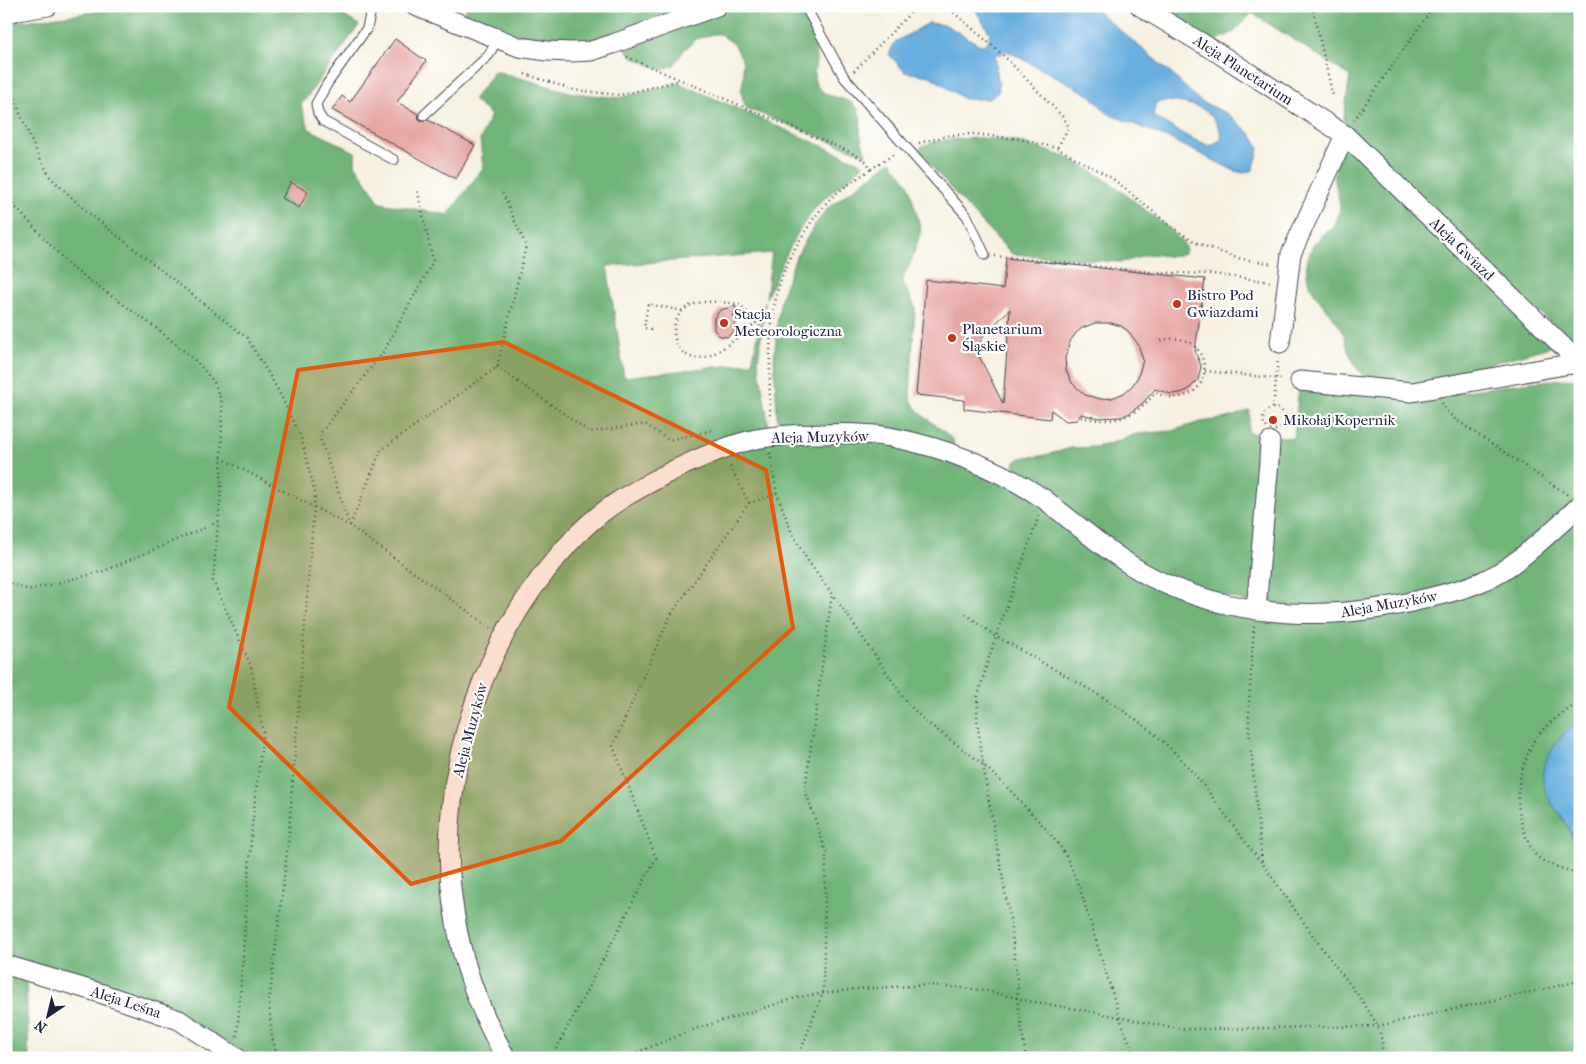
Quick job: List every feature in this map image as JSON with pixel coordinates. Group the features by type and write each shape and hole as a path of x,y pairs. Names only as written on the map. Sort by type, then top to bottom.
{"street":[{"path":"10,16 48,6"},
{"path":"415,6 497,40 520,47 547,51 592,50 717,6"},
{"name":"Aleja Planetarium","path":"1140,6 1218,52 1344,135"},
{"path":"1280,343 1291,254 1344,135"},
{"name":"Aleja Gwiazd","path":"1344,135 1580,364"},
{"path":"1300,381 1412,392 1570,364 1580,364"},
{"name":"Aleja Muzyków","path":"506,1058 481,1007 470,976 460,943 452,897 450,845 454,790 470,718 485,672 503,636 516,612 540,578 570,542 593,519 632,491 685,465 755,439 802,434 867,434 890,437 924,445 981,465 1030,489 1121,558 1152,577 1208,599 1256,610 1302,614 1336,614 1382,608 1438,596 1484,580 1511,565 1569,517 1576,501"},
{"path":"1256,610 1269,454"},
{"name":"Aleja Leśna","path":"6,965 100,993 179,1020 236,1057"}],"lane":[{"path":"372,6 367,28 327,84 316,104 318,113 323,121 394,160"},
{"path":"805,6 844,77 908,147 967,216 985,255"},
{"path":"424,115 489,55 497,40"}],"path":[{"path":"844,77 851,73 917,6"},
{"path":"946,6 1002,54 1063,117 1070,127 1057,148"},
{"path":"1312,6 1333,96"},
{"path":"1344,135 1427,16 1432,6"},
{"path":"6,63 10,16"},
{"path":"612,44 620,54 852,154 867,162 872,168"},
{"path":"6,70 20,113 50,177 85,210 247,338 277,388 301,437 315,493 289,834 269,1004 272,1038 278,1058"},
{"path":"525,74 574,90 620,95 679,81"},
{"path":"1135,1058 1120,1018 1083,896 1069,862 1047,830 1016,795 984,766 924,720 908,704 810,564 791,531 777,494 769,437 772,332 776,296 789,260 806,230 830,199 900,150 951,135 974,134 1018,139 1057,148 1112,178 1173,228 1198,243 1288,276"},
{"path":"350,526 319,435 384,351 432,261 417,188"},
{"path":"350,526 381,450 498,367 526,246 502,192"},
{"path":"6,196 71,267 159,330 197,362 214,382 222,403 221,490 213,581 251,666 263,733 252,826 236,1057"},
{"path":"985,255 1149,272 1288,276"},
{"path":"756,323 716,353 705,358 689,356 681,350 675,341 672,330 675,319 697,302 740,304 763,330 772,332"},
{"path":"651,329 644,328 648,304 683,311"},
{"path":"1081,418 1108,420 1130,416 1143,407 1156,392 1165,397 1183,397 1197,388 1202,381 1205,371 1203,358 1198,350 1190,342 1183,339 1173,338 1161,341"},
{"path":"1273,408 1280,343"},
{"path":"498,367 590,432 645,424 668,440 710,431 722,450 749,503"},
{"path":"1205,371 1300,381"},
{"path":"1273,408 1280,410 1284,416 1283,424 1278,429 1268,428 1264,422 1265,413 1273,408"},
{"path":"1455,419 1576,501"},
{"path":"221,458 350,526 503,636"},
{"path":"554,1058 656,858 614,746 670,616 749,503 777,494"},
{"path":"1026,1058 1017,998 1018,989 1012,925 984,766 977,709 982,680 1044,499"},
{"path":"6,582 29,590 104,571 218,522"},
{"path":"798,1058 823,992 826,852 805,789 832,595"},
{"path":"1256,610 1249,703 1249,730 1262,863"},
{"path":"966,614 996,637 1126,712 1166,744 1185,763 1262,863 1321,947 1361,999 1378,1026 1382,1041 1382,1058"},
{"path":"1580,702 1537,736 1520,772 1518,799 1524,830 1534,854 1550,864 1580,874"},
{"path":"623,1058 695,1029 799,996 856,989 929,985 983,990 1120,1018 1186,1028 1378,1026 1580,982"}],"highlighted area":[{"path":"504,342 766,470 793,628 561,841 411,884 229,707 298,370"}],"green space":[{"path":"138,6 327,6 359,25 301,105 309,129 355,152 355,164 380,203 448,215 483,168 480,140 491,115 473,100 495,71 573,93 619,98 679,83 863,164 850,178 825,198 806,220 791,245 766,298 772,253 607,266 624,377 752,363 765,303 758,362 771,439 895,442 1006,481 1127,565 1255,613 1273,436 1294,438 1299,387 1416,398 1531,382 1580,378 1580,720 1554,746 1545,763 1543,784 1549,799 1566,824 1580,852 1580,1058 238,1058 175,1018 6,968 6,23"},
{"path":"468,6 691,6 597,41 559,45 525,39 491,29 461,17"},
{"path":"740,6 795,6 810,30 815,45 815,82 823,92 846,100 856,107 861,118 861,137 866,155 746,108 741,92 744,76 742,59 734,44 720,34 696,39 684,50 674,65 662,70 634,58 625,48"},
{"path":"1151,6 1580,6 1580,346 1566,337 1342,130 1350,76 1252,13 1234,32 1213,42"},
{"path":"981,138 1015,141 1066,157 1090,170 1115,186 1171,230 1184,244 1186,251 1178,256 1151,254 1119,262 1012,254 967,207 919,152 921,147 935,142"},
{"path":"1345,139 1553,346 1410,386 1365,379 1348,351 1344,335 1338,324 1316,296 1310,286 1307,275 1307,264 1313,245 1336,223 1340,211 1335,172"},
{"path":"891,161 908,183 921,230 912,259 904,275 903,283 915,307 910,396 913,404 923,416 954,442 953,448 778,432 774,359 778,316 782,295 796,257 814,226 828,208"},
{"path":"1250,410 1248,433 1266,435 1258,606 1155,573 1017,471 1014,463 1025,457 1042,456 1071,448 1109,444 1136,434 1172,431 1200,422 1228,418"},
{"path":"6,975 26,980 29,1058 6,1058"}],"water":[{"path":"976,6 1090,6 1165,68 1200,101 1228,114 1250,133 1259,147 1253,170 1244,173 1235,171 1172,140 1107,113 1090,95 1005,50 1002,54 995,54 999,91 989,99 964,99 930,76 905,72 889,54 895,42 929,23 946,25 978,44 984,45 988,41 990,33 976,11","holes":["1170,101 1189,104 1210,114 1219,129 1222,139 1210,146 1190,138 1153,116 1156,102"]},
{"path":"1580,720 1580,852 1566,824 1548,797 1544,786 1543,772 1545,763 1554,746"}],"building":[{"path":"395,39 426,61 397,102 418,114 419,119 422,121 428,120 475,145 456,179 332,110 342,96 350,102"},
{"path":"291,182 308,192 299,208 282,198"},
{"name":"Planetarium Śląskie","path":"1006,258 1205,279 1195,351 1201,366 1198,380 1188,390 1180,393 1171,394 1155,389 1143,403 1121,417 1097,418 1081,414 1077,420 1066,421 1051,410 1050,419 964,409 964,400 916,395 926,280 1003,289","holes":["1010,309 1003,404 978,354 983,336","1095,323 1111,323 1121,326 1128,331 1138,344 1143,360 1138,377 1132,386 1124,393 1112,398 1101,399 1085,395 1072,383 1066,370 1065,358 1070,341 1082,328"]},
{"name":"Stacja Meteorologiczna","path":"736,306 733,317 734,332 727,337 720,336 714,330 714,318 720,310"}],"place":[{"name":"Bistro Pod Gwiazdami","path":"1177,304"},
{"name":"Stacja Meteorologiczna","path":"724,323"},
{"name":"Planetarium Śląskie","path":"952,338"},
{"name":"Mikołaj Kopernik","path":"1273,420"}]}
